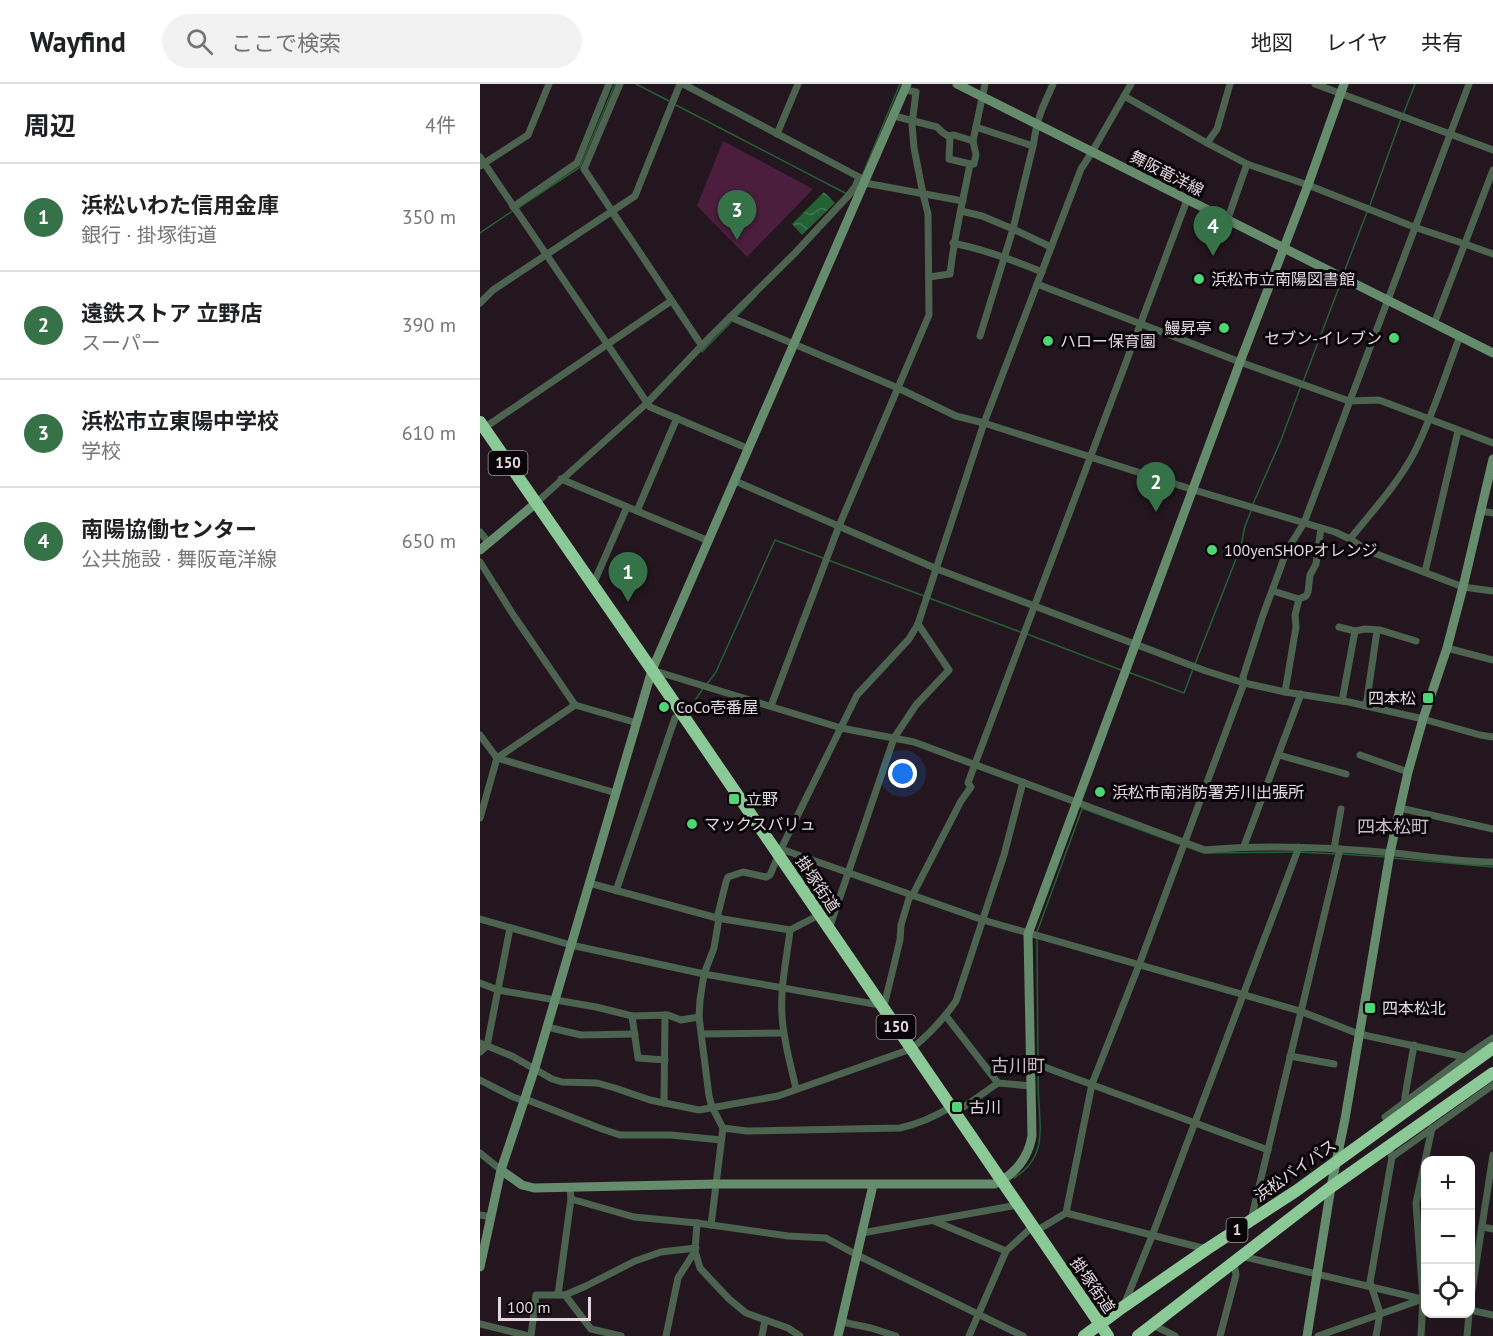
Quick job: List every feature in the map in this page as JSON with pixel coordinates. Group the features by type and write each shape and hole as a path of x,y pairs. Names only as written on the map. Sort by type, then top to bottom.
{"highway":[{"name":"掛塚街道","path":"482,425 682,715 780,852 819,915 1108,1336"},
{"name":"浜松バイパス","path":"1084,1336 1207,1249 1251,1222 1493,1048"},
{"name":"浜松バイパス","path":"1138,1336 1331,1187 1390,1151 1493,1073"}],"street":[{"path":"549,84 528,135 481,162 650,407 750,449"},
{"path":"514,208 577,164 609,84"},
{"path":"620,84 584,170 702,346"},
{"path":"480,303 493,290 635,196 682,84 862,180 963,201"},
{"path":"777,134 798,84"},
{"name":"舞阪竜洋線","path":"957,84 1493,353"},
{"path":"950,136 949,159 974,164 976,155 973,141 984,84"},
{"path":"980,336 1013,229 1037,124 1053,84"},
{"path":"711,1226 723,1128 712,1107 708,1088 699,1000 704,974 714,948 718,918 728,877 743,872 766,877 770,875 857,695 909,639 918,624 984,423 1080,169 1131,84"},
{"path":"1207,143 1217,129 1230,84"},
{"path":"1315,84 1493,150"},
{"path":"480,1153 522,1185 534,1188 716,1184 995,1184 1021,1164 1029,1152 1032,1136 1028,934 1344,84"},
{"path":"1066,1213 1092,1084 1244,683 1243,677 1252,646 1287,550 1304,523 1468,84"},
{"path":"480,1267 501,1170 535,1068 652,670 750,449 862,180 906,87 916,92 913,122 914,148 928,214 929,315 839,526 771,706"},
{"path":"1124,96 1247,164 1493,254"},
{"path":"894,116 937,127 950,136 954,135 973,141"},
{"path":"976,127 1033,146"},
{"path":"929,277 950,274 953,243 970,164"},
{"path":"1227,220 1247,164"},
{"path":"1434,324 1493,170"},
{"path":"480,550 647,403 795,253 862,180"},
{"path":"480,920 571,945 704,974 880,1005 885,1002 900,940 901,925 911,895 956,810 971,787 968,783 1187,200"},
{"path":"961,211 982,216 1051,247"},
{"path":"953,243 1004,256 1042,272"},
{"path":"1037,284 1348,401 1379,400 1493,443"},
{"path":"482,425 671,301"},
{"path":"730,317 898,388 956,416 1335,532 1366,550 1463,587 1493,591"},
{"path":"1350,539 1414,453 1429,420 1460,336"},
{"path":"637,511 677,418"},
{"path":"1425,572 1458,431"},
{"path":"1307,1336 1390,853 1408,772 1447,648 1463,587 1493,459"},
{"path":"561,479 709,541"},
{"path":"735,481 937,569 1244,683 1366,706 1493,737"},
{"path":"591,582 595,580 627,507"},
{"path":"1481,511 1493,513"},
{"path":"1273,591 1299,599 1306,596 1310,575 1316,564 1321,528"},
{"path":"480,532 489,543"},
{"path":"480,562 575,705 638,723"},
{"path":"1285,692 1299,599"},
{"path":"829,929 894,738 916,705 949,670 918,624"},
{"path":"1339,627 1355,631 1380,630 1416,641"},
{"path":"1342,701 1355,631"},
{"path":"1366,706 1377,631"},
{"path":"1447,648 1493,660"},
{"path":"652,670 841,728 914,742 1205,850 1244,846 1299,847 1493,862"},
{"path":"1244,846 1301,694"},
{"path":"480,818 497,758 575,705"},
{"path":"616,891 675,718 682,715"},
{"path":"480,735 497,758 616,793"},
{"path":"1279,755 1346,774"},
{"path":"1360,755 1408,772"},
{"path":"483,1045 512,1056 552,1079 562,1082 597,1083 650,1100 699,1110 778,1096 911,1049 927,1037 956,1001 1004,855 1023,782"},
{"path":"1400,808 1493,829"},
{"path":"1251,1222 1337,849 1341,809"},
{"path":"1123,1307 1299,847"},
{"path":"780,852 1028,934 1300,1011 1359,1034 1465,1057"},
{"path":"589,884 718,918 790,930 819,915"},
{"path":"480,1052 498,990 510,928"},
{"path":"790,930 782,1013 783,1034 796,1089"},
{"path":"480,983 498,990 632,1016 668,1015 681,1020 699,1017"},
{"path":"664,1103 665,1015"},
{"path":"632,1016 638,1058 665,1060"},
{"path":"946,1016 998,1083"},
{"path":"547,1027 581,1035 635,1034"},
{"path":"702,1034 783,1034"},
{"path":"1389,1123 1386,1117 1493,1038"},
{"path":"1405,1102 1414,1045"},
{"path":"1290,1056 1334,1064"},
{"path":"1031,1062 1268,1150"},
{"path":"480,1080 513,1097 620,1135 671,1135 721,1140"},
{"path":"723,1128 747,1131 900,1128 953,1110 998,1083 1031,1086"},
{"path":"1376,1336 1380,1313 1370,1282 1390,1151 1432,1128 1493,1085"},
{"path":"1421,1264 1416,1203 1432,1128"},
{"path":"1475,1271 1493,1155"},
{"path":"838,1336 873,1185"},
{"path":"570,1187 572,1199 562,1295 590,1333 621,1336"},
{"path":"572,1199 634,1217 698,1223 788,1236 826,1238 1023,1336"},
{"path":"862,1233 1018,1205"},
{"path":"969,1336 1006,1251 1034,1229 1066,1213 1207,1249"},
{"path":"480,1215 490,1217"},
{"path":"933,1220 1006,1251"},
{"path":"698,1223 695,1249 700,1268 729,1299 746,1313 788,1328 800,1336"},
{"path":"1482,1227 1493,1229"},
{"path":"480,1324 530,1336 536,1295 562,1295 586,1286 635,1261 661,1252 695,1249"},
{"path":"666,1336 678,1278 695,1249"},
{"path":"1220,1336 1238,1260 1317,1274 1421,1298"},
{"path":"1318,1336 1421,1300"},
{"path":"1475,1313 1493,1315"},
{"path":"1421,1336 1422,1318"},
{"path":"1467,1336 1469,1318"},
{"path":"762,1336 765,1320"},
{"path":"842,1322 896,1336"},
{"path":"1153,1325 1175,1336"}],"shaded area":[{"path":"723,141 813,189 747,257 697,206"}],"water":[{"path":"824,192 835,203 802,235 792,224"}],"waterway":[{"path":"518,208 580,167 615,84"},
{"path":"636,84 669,101"},
{"path":"862,176 900,84"},
{"path":"1403,115 1415,84"},
{"path":"676,105 847,194"},
{"path":"1370,205 1401,119"},
{"path":"480,233 514,210"},
{"path":"1343,275 1367,212"},
{"path":"611,216 627,239"},
{"path":"1303,382 1341,282"},
{"path":"737,316 756,296"},
{"path":"701,350 702,352 731,322"},
{"path":"1253,504 1281,440 1301,386"},
{"path":"1195,664 1241,546 1251,511"},
{"path":"707,684 716,672 775,540 823,558"},
{"path":"828,560 924,596"},
{"path":"929,598 1023,633"},
{"path":"1027,634 1121,670"},
{"path":"1128,672 1184,693 1193,669"},
{"path":"688,711 704,687"},
{"path":"1037,932 1082,809 1179,844"},
{"path":"1187,847 1204,853 1295,852"},
{"path":"1299,852 1337,854"},
{"path":"1341,854 1385,857"},
{"path":"1392,858 1493,867"},
{"path":"1037,937 1038,1061"},
{"path":"1014,1178 1031,1163 1038,1146 1040,1136 1038,1066"}],"place":[{"name":"浜松市立東陽中学校","path":"737,240"},
{"name":"南陽協働センター","path":"1213,256"},
{"name":"浜松市立南陽図書館","path":"1199,279"},
{"name":"鰻昇亭","path":"1224,328"},
{"name":"セブン-イレブン","path":"1394,338"},
{"name":"ハロー保育園","path":"1048,341"},
{"name":"遠鉄ストア 立野店","path":"1156,512"},
{"name":"100yenSHOPオレンジ","path":"1212,550"},
{"name":"浜松いわた信用金庫","path":"628,602"},
{"name":"四本松","path":"1428,698"},
{"name":"CoCo壱番屋","path":"664,707"},
{"name":"浜松市南消防署芳川出張所","path":"1100,792"},
{"name":"立野","path":"734,799"},
{"name":"マックスバリュ","path":"692,824"},
{"name":"四本松北","path":"1370,1008"},
{"name":"古川","path":"957,1107"}],"district":[{"name":"四本松町","path":"1393,827"},
{"name":"古川町","path":"1018,1066"}]}
